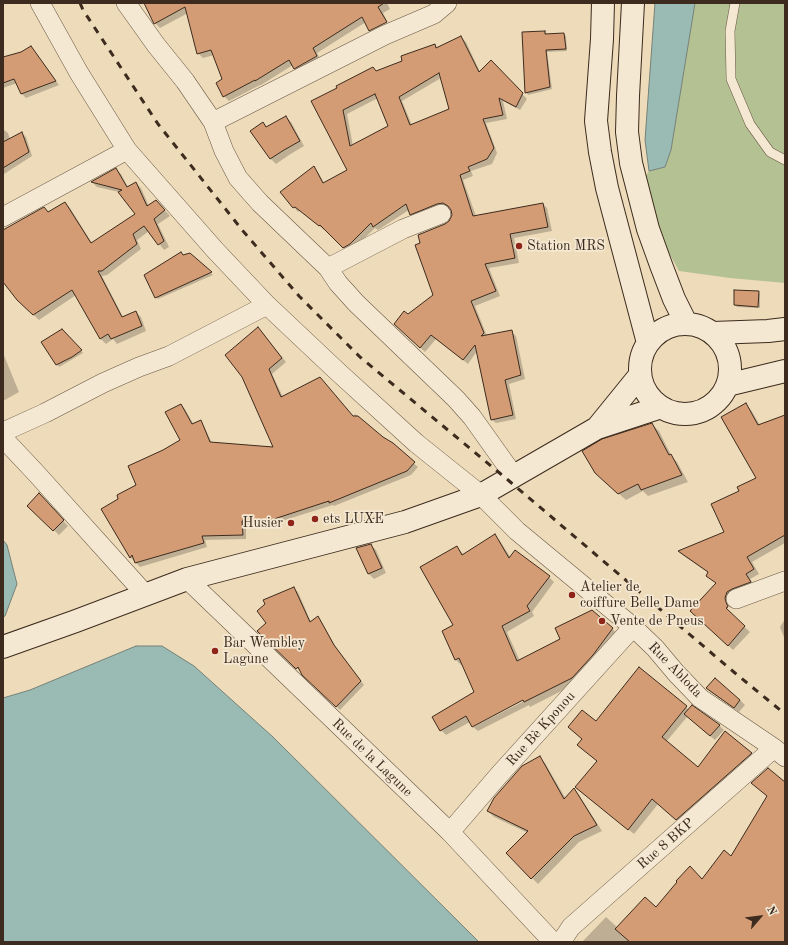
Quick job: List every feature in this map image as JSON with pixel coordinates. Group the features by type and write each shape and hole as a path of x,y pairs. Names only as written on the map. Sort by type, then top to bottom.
{"main road":[{"path":"603,3 596,121 600,152 607,188 648,343"},
{"path":"633,3 627,132 631,163 648,229 674,299 686,324"},
{"path":"675,324 686,324 700,326 713,333 722,344 728,357 730,372 727,386 720,397 710,406 699,412 686,414 673,412 661,407 651,398 644,387 640,375 640,364 648,343 655,335 664,328 675,324"},
{"path":"713,333 785,329"},
{"path":"727,386 785,371"},
{"path":"597,428 640,375"},
{"path":"3,646 76,621 187,579 405,522 481,495 597,428 661,407"}],"street":[{"name":"Rue Abloda","path":"40,3 79,73 127,150 215,250 267,305 416,443 481,495 517,531 632,627 655,648 700,698 780,752"},
{"path":"126,3 156,45 185,81 213,122 224,151 238,178 260,203 328,268 338,283 356,303 456,399 472,417 514,476"},
{"path":"213,122 385,35 434,14 446,3"},
{"path":"3,217 127,150"},
{"path":"328,268 403,229 441,214"},
{"path":"3,432 45,413 103,383 169,356 267,305"},
{"path":"3,438 145,594"},
{"name":"Rue de la Lagune","path":"187,579 450,832 553,942"},
{"path":"736,599 785,581"},
{"name":"Rue Bè Kponou","path":"450,832 499,775 632,627"},
{"name":"Rue 8 BKP","path":"561,942 571,927 780,752"}],"lane":[{"path":"735,3 730,31 731,79 750,124 770,152 785,160"}],"green space":[{"path":"695,3 785,3 785,283 730,278 679,271 655,228 645,177 649,171 665,167 671,150"}],"water":[{"path":"655,3 695,3 671,150 665,167 649,171 645,140"},
{"path":"3,540 7,545 17,584 5,616 3,617"},
{"path":"136,646 162,646 194,666 273,737 479,942 3,942 3,698 30,690"}],"building":[{"path":"144,3 384,3 378,7 387,22 369,31 362,17 313,48 317,56 294,69 289,60 255,81 223,97 216,83 222,79 211,50 197,54 185,7 154,24"},
{"path":"545,31 545,34 564,33 566,49 546,50 550,87 525,93 522,32"},
{"path":"461,36 479,72 491,60 523,93 516,107 499,98 503,115 483,119 494,148 487,159 468,167 470,171 460,175 473,216 543,203 548,227 510,234 515,258 485,264 496,291 471,301 484,333 481,336 512,330 521,375 505,380 513,415 491,420 475,345 463,360 431,335 420,348 394,324 404,311 408,314 433,295 415,245 420,243 418,235 449,221 452,215 448,206 443,203 437,204 410,215 406,204 373,227 371,223 350,244 343,248 320,225 319,226 295,207 293,208 280,192 314,166 323,183 347,170 311,101 373,67 376,71 402,61 401,56 435,44 436,48","holes":["439,73 449,109 410,125 399,97","375,94 388,126 350,146 343,110"]},
{"path":"31,46 56,81 21,94 14,79 3,83 3,57 21,52"},
{"path":"286,116 300,141 270,159 250,131 263,122 266,127"},
{"path":"22,132 29,152 3,168 3,142"},
{"path":"116,168 127,187 136,182 147,206 156,200 165,210 154,219 164,241 158,245 144,226 133,234 137,244 102,271 98,271 122,317 136,311 142,326 111,339 108,334 100,339 72,290 33,315 17,300 3,282 3,230 44,207 48,212 65,202 91,243 135,214 118,192 122,190 91,182"},
{"path":"181,252 183,255 190,253 212,272 155,298 144,275"},
{"path":"734,290 759,291 758,307 734,305"},
{"path":"258,327 282,358 269,369 281,397 320,377 353,416 358,416 415,462 407,471 329,503 329,501 268,521 242,521 243,535 202,536 204,543 135,563 132,555 130,558 101,509 118,499 117,495 136,485 128,466 163,450 180,440 165,412 181,404 192,424 201,420 210,442 273,447 242,377 225,355"},
{"path":"62,329 82,350 56,365 41,342"},
{"path":"746,403 758,425 785,415 785,535 747,557 754,569 746,574 751,582 727,592 725,598 728,607 726,608 745,626 728,646 690,611 716,583 706,576 708,572 678,551 724,532 711,504 739,491 737,487 756,478 721,417"},
{"path":"652,423 669,455 671,454 682,475 641,490 638,484 618,494 595,473 582,451 602,439"},
{"path":"39,493 64,520 53,531 27,506"},
{"path":"495,534 509,558 515,550 550,576 527,606 530,611 502,626 517,661 560,639 555,628 592,610 613,628 593,655 572,678 524,702 523,700 472,727 466,716 440,731 432,717 474,692 459,658 455,660 442,631 453,625 420,567 457,546 462,555"},
{"path":"371,544 382,568 368,574 356,548"},
{"path":"294,587 310,622 318,616 334,645 361,681 336,707 302,675 298,667 296,669 257,631 266,623 257,611 265,604 263,600"},
{"path":"639,667 687,706 662,737 698,767 725,731 752,753 676,820 652,799 628,830 575,787 597,761 577,745 582,739 568,727 582,710 596,721"},
{"path":"715,678 740,700 734,708 706,688"},
{"path":"692,705 720,725 710,736 684,714"},
{"path":"540,756 564,799 574,788 597,825 574,836 531,879 506,853 528,831 487,811 494,798 522,766"},
{"path":"768,768 785,782 785,942 630,942 615,929 645,897 656,907 677,882 676,881 690,866 702,879 724,850 731,856 767,796 751,783"}],"railway":[{"path":"80,3 83,10 158,124 243,231 299,296 360,357 785,714"}],"place":[{"name":"Station MRS","path":"519,246"},
{"name":"ets LUXE","path":"315,519"},
{"name":"Husier","path":"291,523"},
{"name":"Atelier de coiffure Belle Dame","path":"572,595"},
{"name":"Vente de Pneus","path":"602,621"},
{"name":"Bar Wembley Lagune","path":"215,651"}]}
